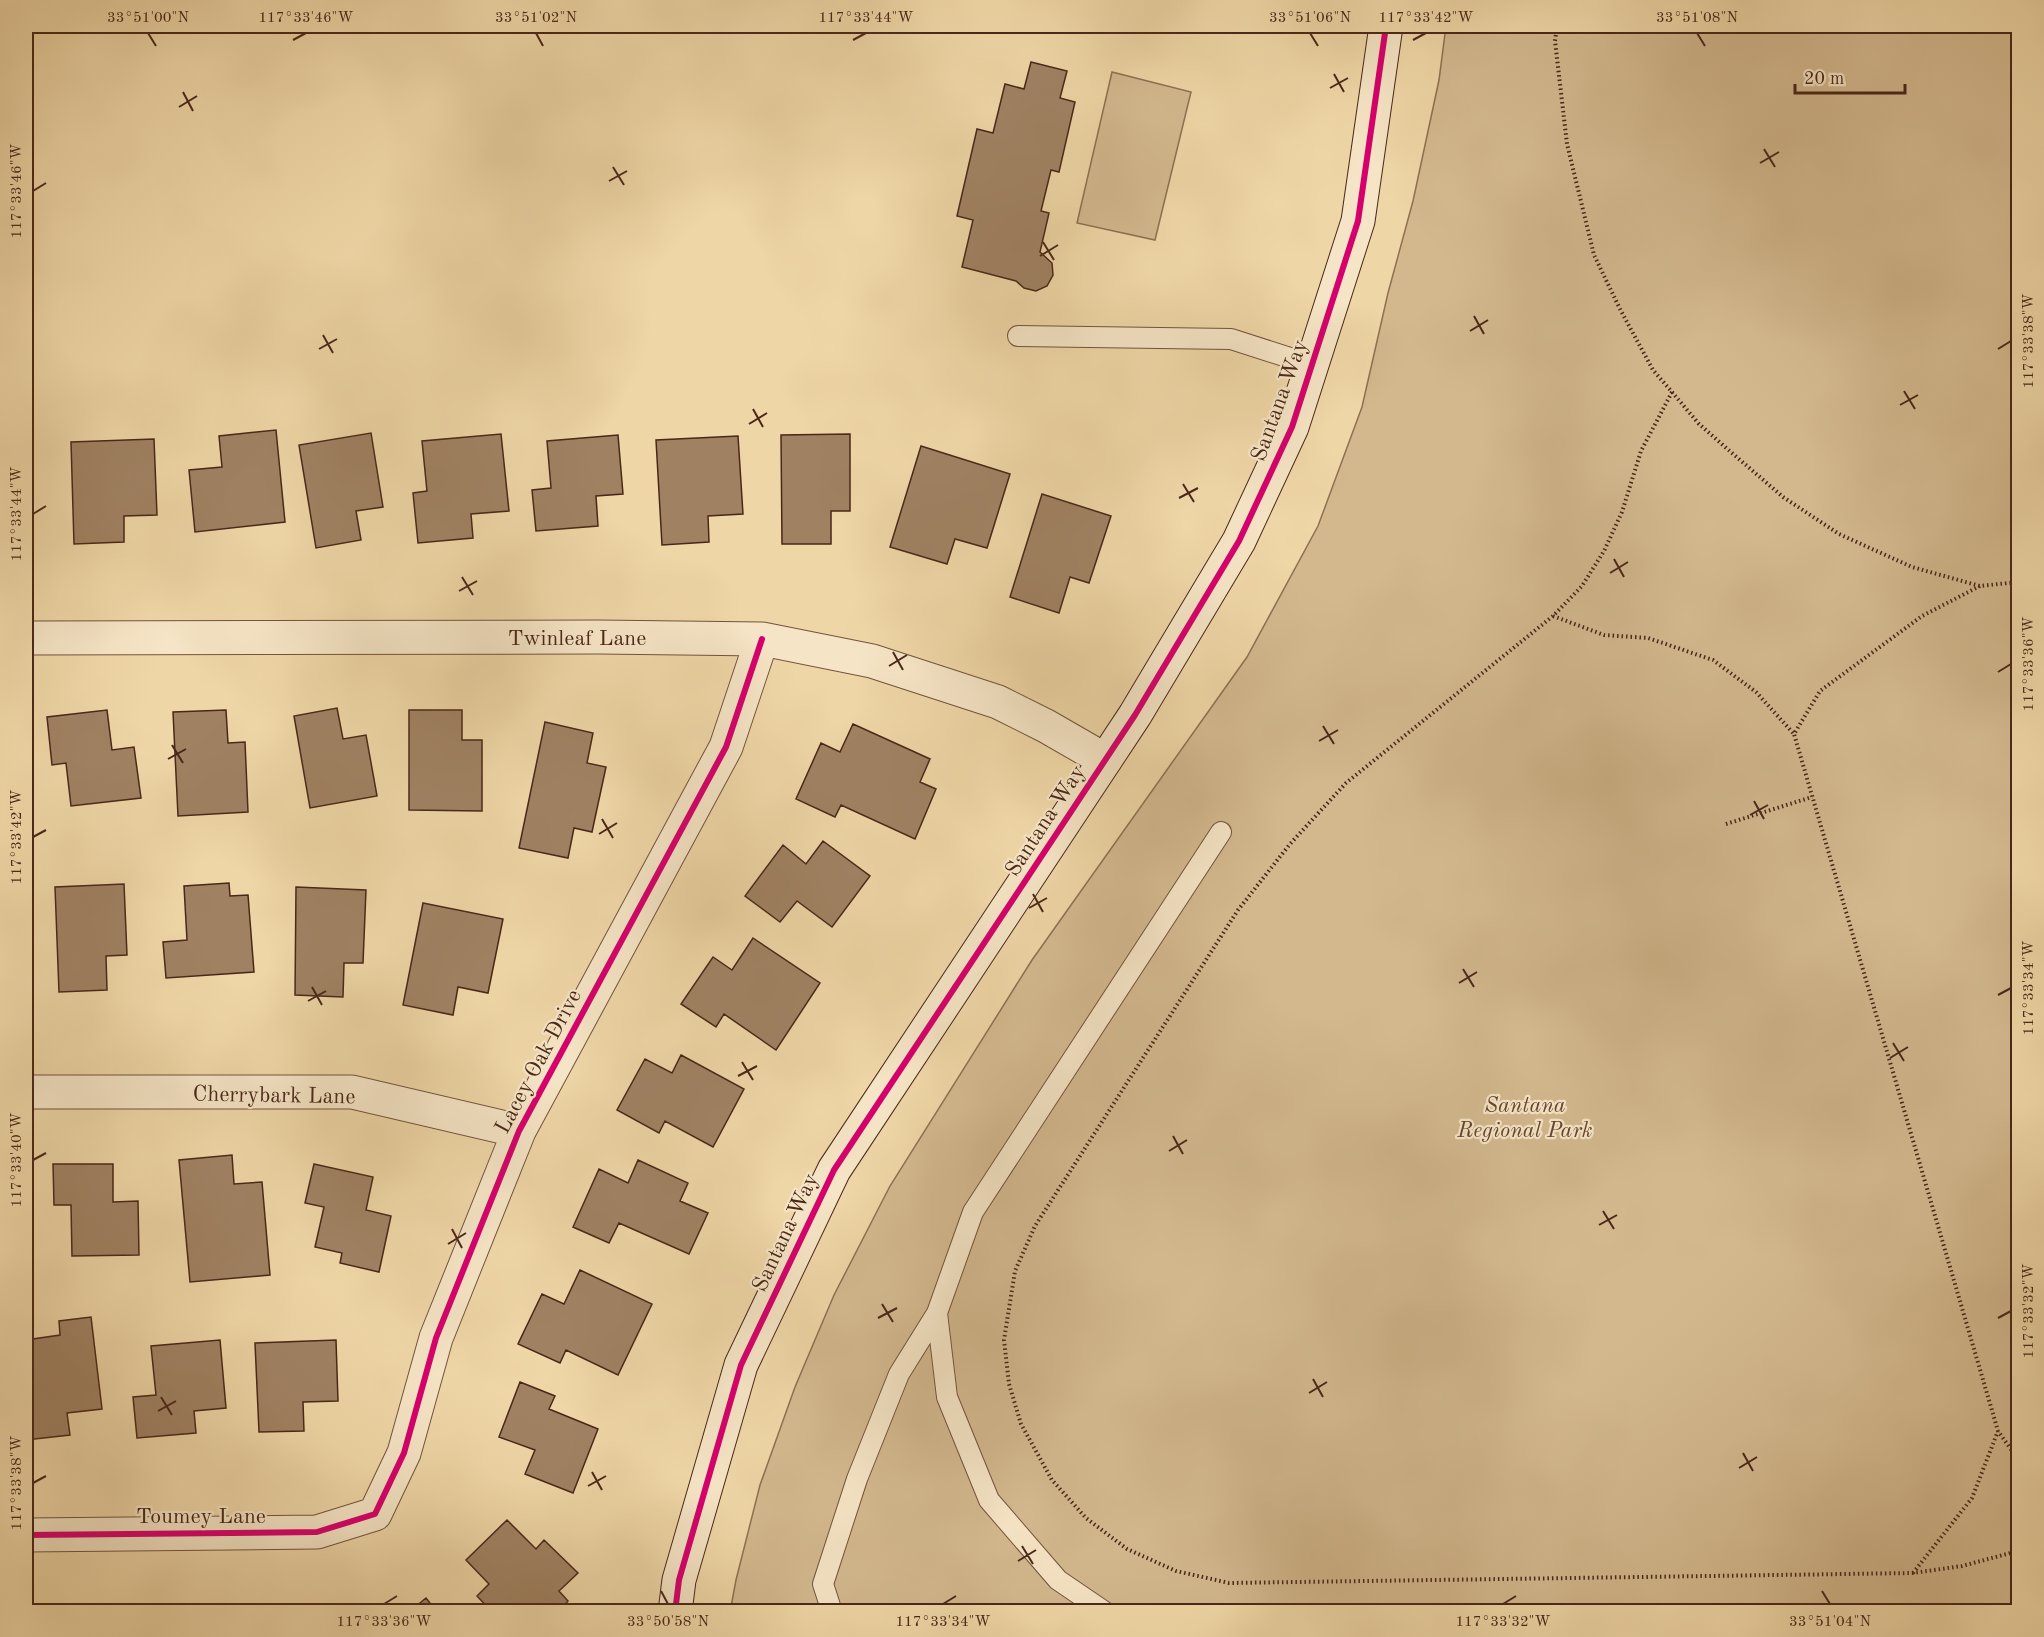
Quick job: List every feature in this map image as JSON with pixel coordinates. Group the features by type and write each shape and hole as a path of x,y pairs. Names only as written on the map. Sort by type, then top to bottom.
{"street":[{"name":"Santana Way","path":"675,1611 679,1580 741,1365 834,1170 1135,715 1239,541 1292,427 1358,221 1386,26"},
{"name":"Twinleaf Lane","path":"26,638 599,636 762,639 872,661 998,702 1105,760"},
{"name":"Lacey Oak Drive","path":"375,1514 404,1453 436,1338 519,1131 726,747 762,639"},
{"name":"Cherrybark Lane","path":"26,1092 352,1092 519,1131"},
{"name":"Toumey Lane","path":"26,1534 317,1533 375,1514"}],"lane":[{"path":"1018,336 1231,339 1311,364"},
{"path":"832,1611 824,1584 857,1479 899,1374 938,1313 973,1212 1221,832"},
{"path":"938,1313 948,1396 989,1500 1058,1580 1105,1611"}],"path":[{"path":"1557,26 1555,41 1567,144 1594,255 1653,370 1699,424 1784,497 1839,534 1912,567 1980,586 2019,582"},
{"path":"1672,392 1641,451 1622,512 1604,552 1582,586 1553,616 1346,783 1290,844 1238,910 1035,1226 1015,1271 1004,1340 1009,1384 1021,1424 1052,1480 1086,1518 1127,1549 1176,1571 1228,1583 1913,1573 1962,1566 2019,1551"},
{"path":"1794,734 1820,691 1922,616 1980,586"},
{"path":"1553,616 1604,635 1648,638 1713,660 1756,692 1794,734 1998,1431 2019,1459"},
{"path":"1726,824 1812,797"},
{"path":"1913,1573 1972,1498 1998,1431"}],"green space":[{"name":"Santana Regional Park","path":"1446,26 2018,26 2018,1611 730,1612 760,1485 795,1387 834,1295 890,1186 1032,960 1247,657 1318,526 1362,407 1388,293 1413,201 1439,80"},
{"path":"1112,72 1191,92 1155,240 1077,223"}],"building":[{"path":"1031,62 1067,71 1060,98 1075,102 1059,172 1051,170 1041,211 1049,213 1040,252 1052,263 1053,275 1047,286 1036,291 1024,288 1016,281 962,267 973,220 957,216 977,129 993,133 1005,84 1024,89"},
{"path":"276,430 285,522 195,532 189,470 222,467 219,436"},
{"path":"371,433 383,507 356,511 361,540 316,548 299,445"},
{"path":"501,434 509,511 471,514 473,538 418,543 413,493 427,491 422,441"},
{"path":"850,434 850,511 831,511 831,544 782,544 781,435"},
{"path":"618,435 623,494 596,496 598,526 536,531 532,490 551,488 547,441"},
{"path":"26,436 33,507 26,508"},
{"path":"738,436 743,514 708,516 709,542 662,545 656,440"},
{"path":"154,439 157,515 124,516 124,542 74,544 71,442"},
{"path":"921,446 1010,474 987,548 955,539 947,564 890,547"},
{"path":"1042,494 1111,516 1089,583 1070,577 1059,613 1010,597"},
{"path":"337,708 343,739 366,735 377,796 310,808 294,716"},
{"path":"107,710 112,750 134,747 141,798 71,806 66,763 52,765 47,717"},
{"path":"226,710 228,743 245,742 248,812 178,816 173,712"},
{"path":"409,710 462,710 462,740 482,740 482,811 409,810"},
{"path":"545,722 593,733 587,763 606,767 592,832 574,828 568,858 519,848"},
{"path":"853,724 930,759 920,782 936,789 915,839 841,805 835,817 796,799 821,743 840,752"},
{"path":"823,841 870,876 832,927 797,901 780,922 745,896 783,845 806,864"},
{"path":"229,883 230,896 248,895 254,972 166,978 163,942 187,940 184,886"},
{"path":"124,884 127,955 106,956 107,990 59,992 55,887"},
{"path":"296,887 366,890 363,963 344,963 343,997 295,995"},
{"path":"423,903 503,919 488,993 458,987 453,1015 403,1005"},
{"path":"753,938 820,983 776,1050 724,1014 716,1027 681,1004 713,957 732,970"},
{"path":"681,1055 744,1089 713,1147 665,1121 659,1133 617,1110 645,1059 672,1073"},
{"path":"232,1155 234,1184 262,1182 270,1275 190,1282 179,1160"},
{"path":"638,1160 688,1183 680,1201 708,1213 689,1254 619,1223 609,1243 573,1227 599,1169 628,1183"},
{"path":"53,1164 113,1164 113,1202 138,1201 139,1255 72,1256 71,1205 54,1205"},
{"path":"314,1164 373,1177 366,1210 391,1216 379,1272 340,1263 342,1253 315,1247 324,1207 305,1203"},
{"path":"580,1270 652,1304 618,1375 566,1350 560,1363 518,1344 542,1294 564,1304"},
{"path":"91,1317 102,1409 67,1413 70,1435 26,1440 26,1340 60,1335 59,1321"},
{"path":"220,1340 226,1408 194,1411 196,1433 137,1438 133,1397 156,1395 151,1346"},
{"path":"336,1340 338,1401 303,1402 304,1431 259,1432 255,1343"},
{"path":"520,1382 555,1396 549,1409 598,1429 573,1493 525,1474 535,1450 499,1437"},
{"path":"507,1520 536,1549 544,1540 578,1573 559,1591 568,1601 558,1612 492,1612 477,1596 489,1584 466,1560"},
{"path":"426,1598 437,1612 409,1612"},
{"path":"26,1606 69,1606 69,1612 26,1612"},
{"path":"177,1607 177,1612 125,1612 125,1611"}],"cycle path":[{"path":"675,1612 679,1580 741,1365 834,1170 1135,715 1239,541 1292,427 1358,221 1386,26"},
{"path":"26,1535 317,1532 375,1514 404,1453 436,1338 519,1131 726,747 762,639"}]}
